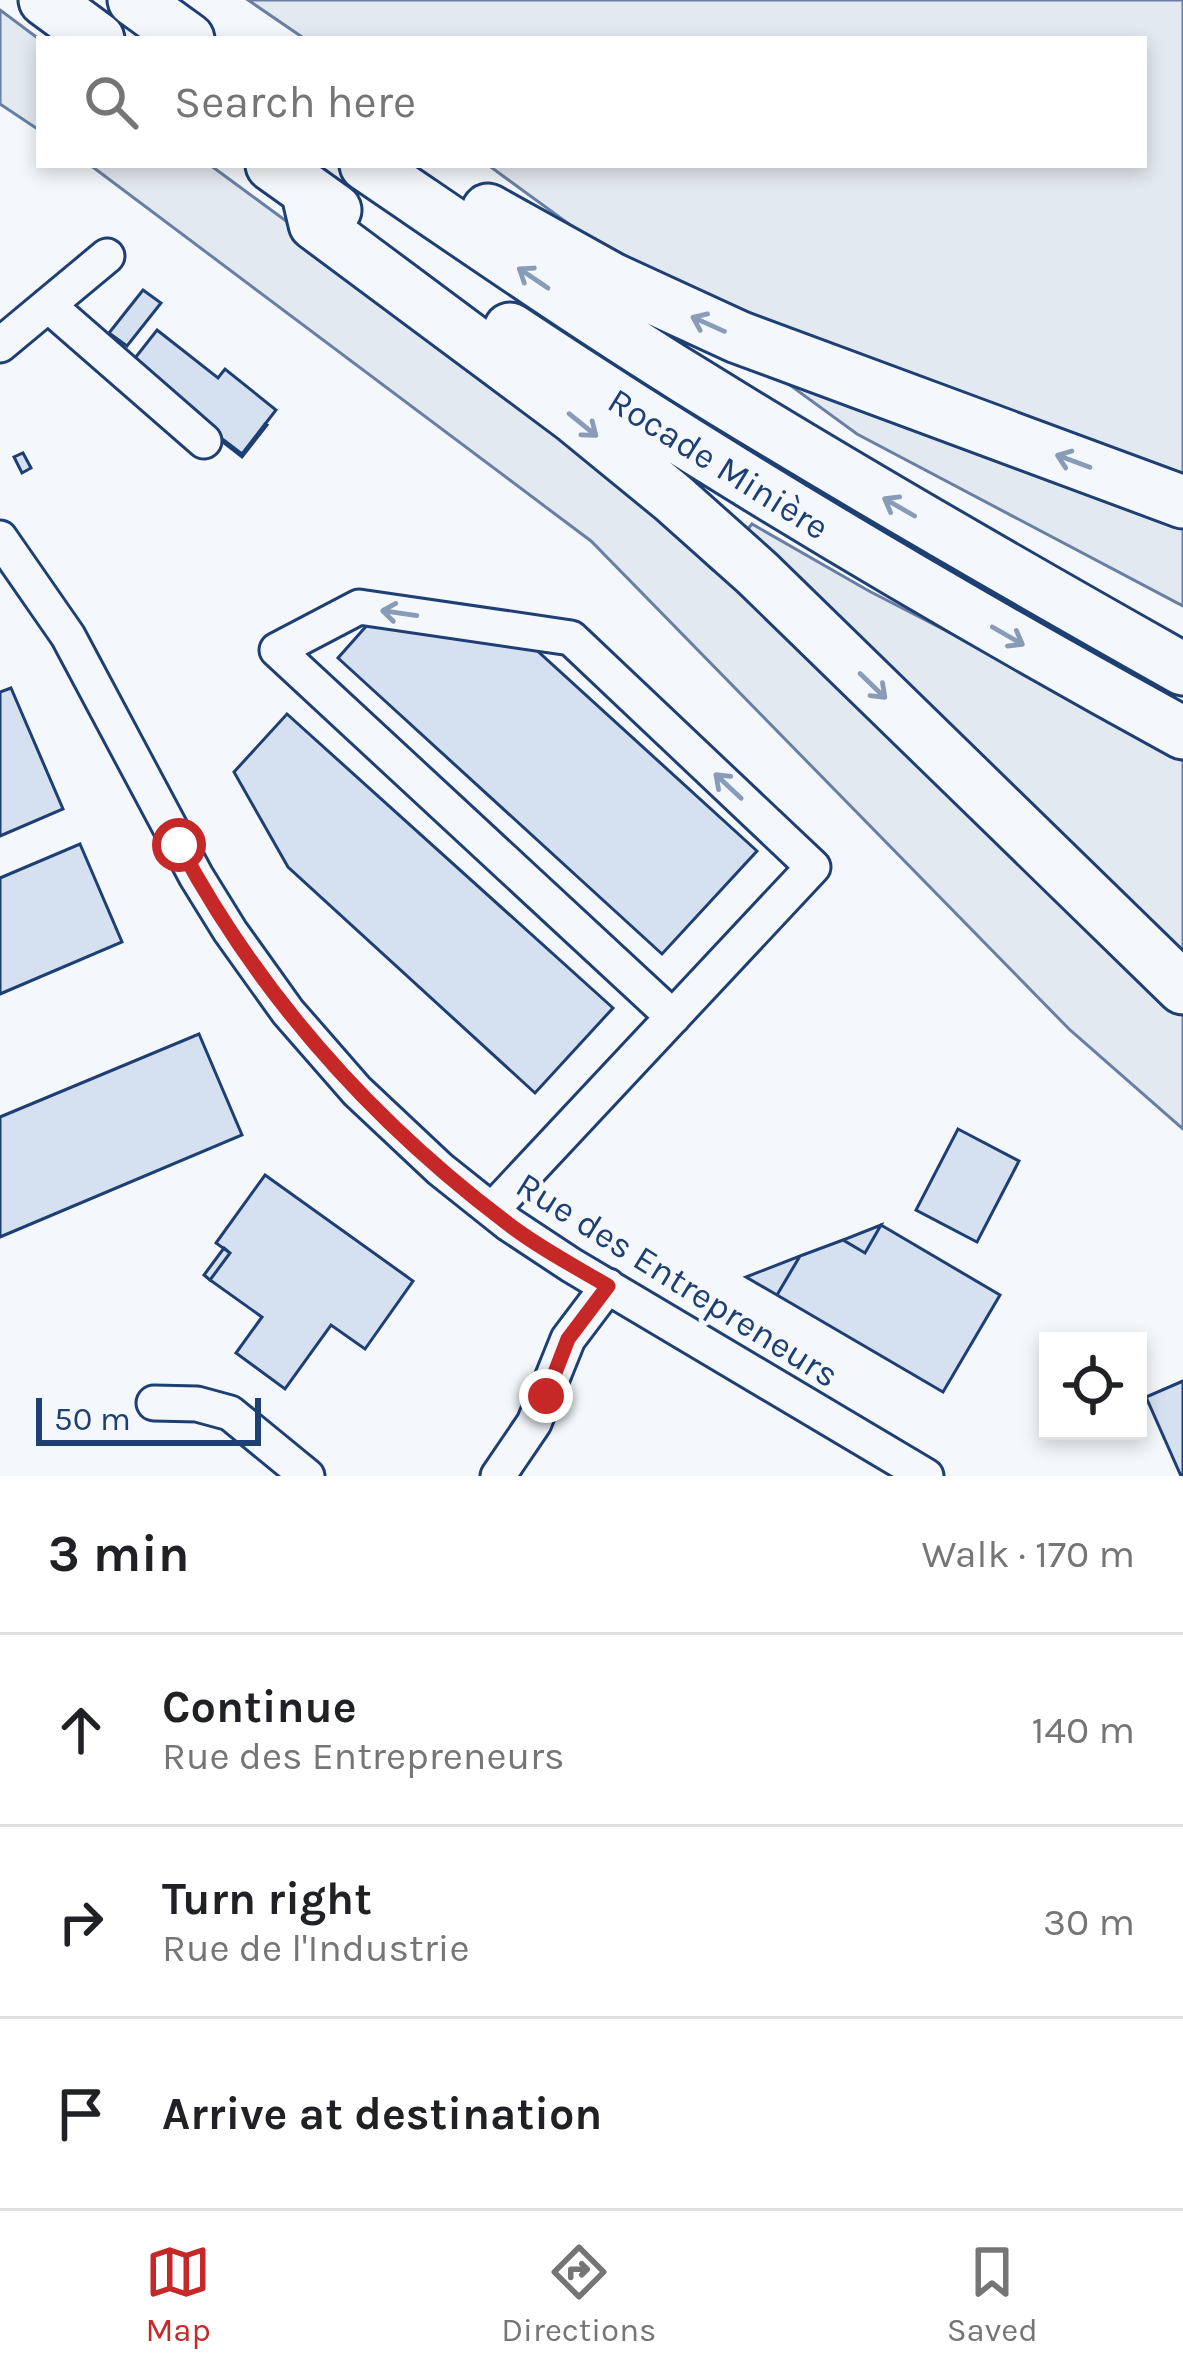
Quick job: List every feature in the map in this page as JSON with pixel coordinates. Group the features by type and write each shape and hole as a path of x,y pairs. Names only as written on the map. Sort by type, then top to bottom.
{"highway":[{"path":"45,0 94,36"},
{"path":"134,0 185,36"},
{"name":"Rocade Minière","path":"370,168 754,420 1183,669"},
{"path":"419,168 581,263 701,321 1183,502"},
{"path":"289,178 316,224 574,417 757,573 1183,988"},
{"name":"Rocade Minière","path":"289,178 528,341 760,490 1183,733"}],"street":[{"path":"0,345 107,256"},
{"path":"48,305 204,441"},
{"name":"Rue des Entrepreneurs","path":"0,538 68,636 196,876 268,986 357,1091 440,1169 509,1224 926,1476"},
{"path":"492,1210 673,1017 813,867 571,638 358,607 277,650 673,1017"},
{"path":"498,1476 533,1423 568,1339 608,1286"},
{"path":"154,1403 197,1404 230,1413 308,1476"}],"shaded area":[{"path":"248,0 1183,0 1183,606 857,434 492,168 1147,168 1147,36 301,36"},
{"path":"0,10 36,37 36,128 0,104"},
{"path":"94,168 214,168 350,268 619,482 713,570 752,524 869,591 1183,753 1183,1129 1070,1030 591,541"}],"building":[{"path":"143,290 161,303 127,346 109,333"},
{"path":"157,330 218,378 225,369 276,410 242,454 128,367"},
{"path":"265,424 242,457 210,432 242,454"},
{"path":"23,453 31,468 22,473 14,457"},
{"path":"369,623 521,636 757,851 662,954 338,658"},
{"path":"11,688 63,809 0,836 0,692"},
{"path":"287,714 613,1008 535,1093 288,867 234,772"},
{"path":"80,844 122,942 0,994 0,878"},
{"path":"199,1034 242,1135 0,1237 0,1117"},
{"path":"958,1129 1019,1161 977,1242 916,1210"},
{"path":"265,1175 413,1281 365,1349 331,1325 285,1389 236,1353 262,1317 210,1280 230,1253 216,1243"},
{"path":"881,1225 865,1253 843,1240"},
{"path":"881,1225 1000,1295 943,1392 777,1295 800,1256 843,1240 865,1253"},
{"path":"224,1248 230,1253 210,1280 204,1275"},
{"path":"800,1256 777,1295 746,1277"},
{"path":"1183,1381 1183,1476 1181,1476 1147,1397"}],"route":[{"path":"179,845 268,986 357,1091 440,1169 509,1224 608,1286 568,1339 546,1396"}]}
